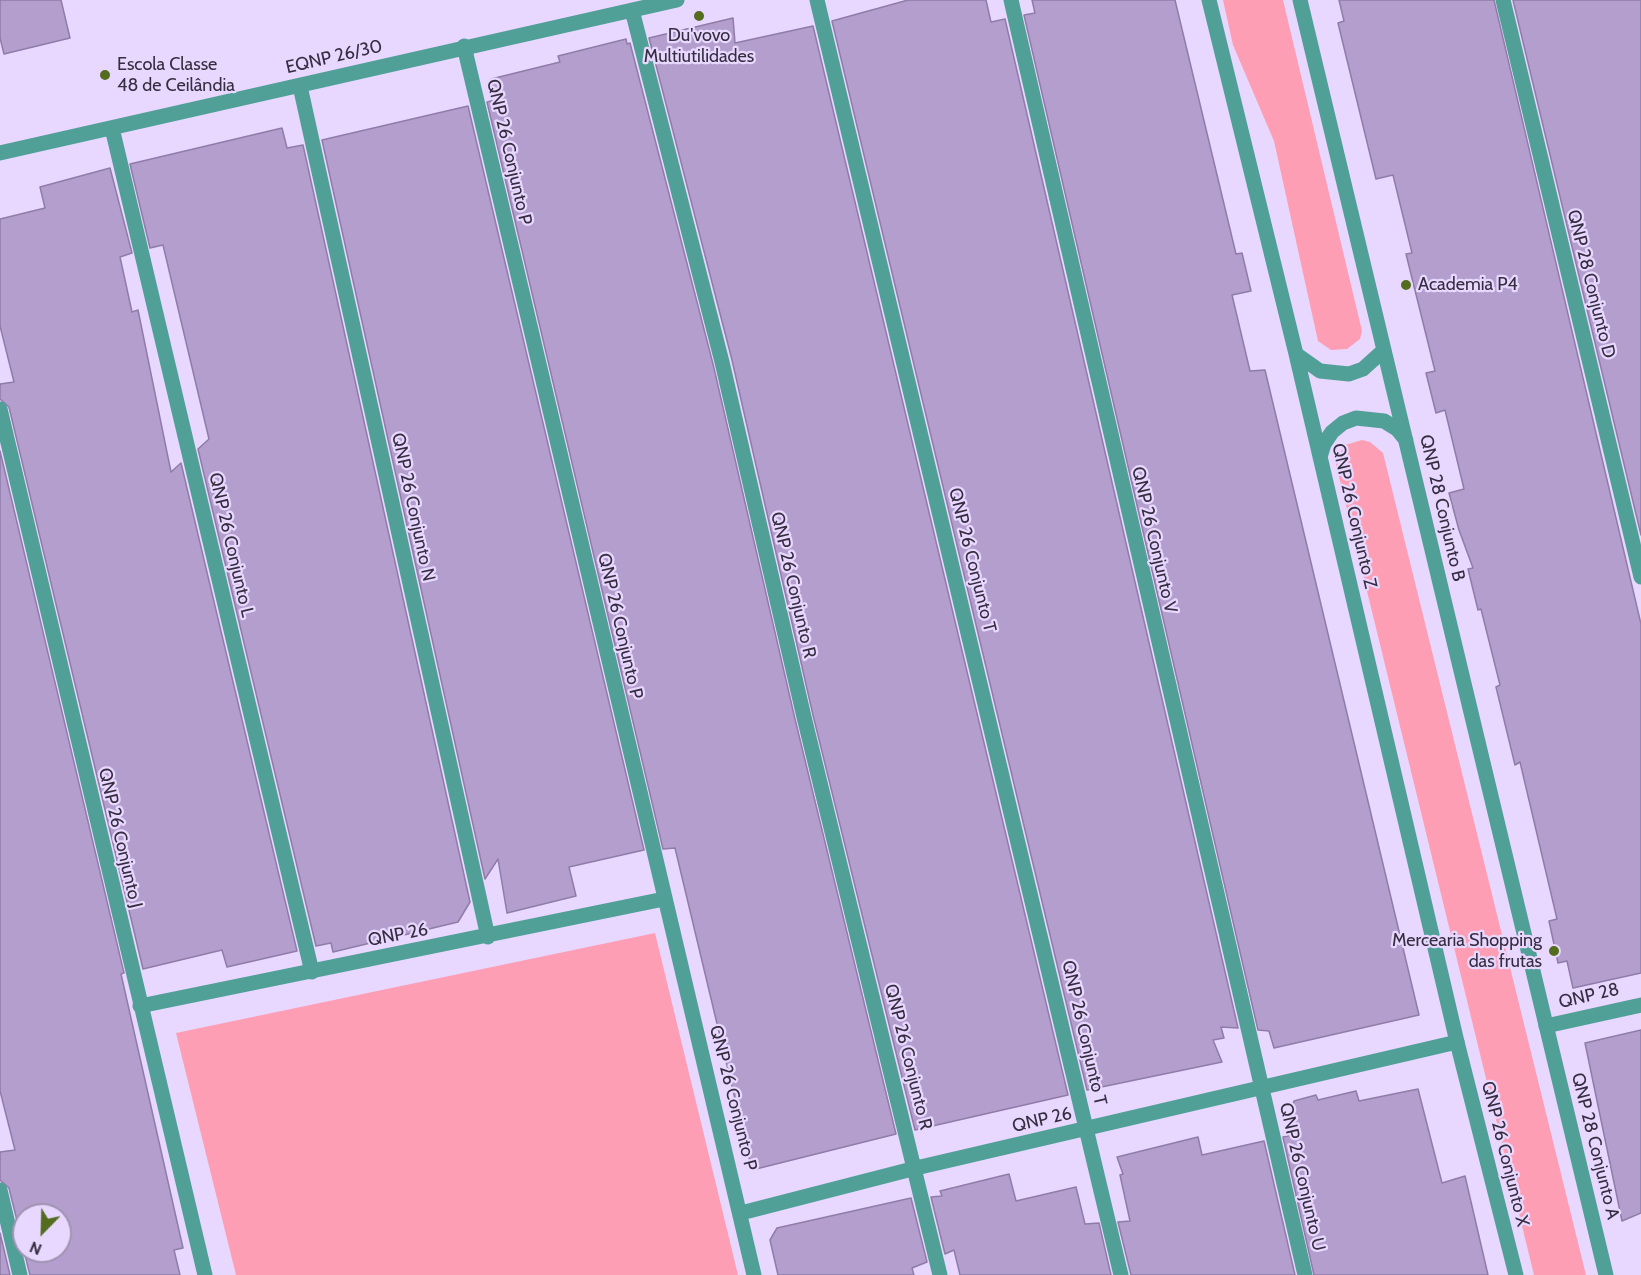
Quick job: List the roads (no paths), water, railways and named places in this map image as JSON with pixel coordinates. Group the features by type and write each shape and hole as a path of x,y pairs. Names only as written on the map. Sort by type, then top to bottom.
{"street":[{"name":"EQNP 26/30","path":"0,153 300,86 464,46 677,0"},
{"name":"QNP 26 Conjunto T","path":"817,0 1121,1275"},
{"name":"QNP 26 Conjunto V","path":"1011,0 1261,1088"},
{"name":"QNP 26 Conjunto Z","path":"1209,0 1296,354 1457,1042"},
{"name":"QNP 28 Conjunto B","path":"1300,0 1546,1026"},
{"name":"QNP 28 Conjunto D","path":"1503,0 1641,578"},
{"name":"QNP 26 Conjunto R","path":"632,10 722,362 804,717 916,1168 940,1275"},
{"name":"QNP 26 Conjunto P","path":"464,46 754,1275"},
{"name":"QNP 26 Conjunto N","path":"300,86 488,937"},
{"name":"QNP 26 Conjunto L","path":"112,128 312,972"},
{"path":"1296,354 1320,371 1341,374 1363,369 1375,361 1384,350"},
{"name":"QNP 26 Conjunto J","path":"0,409 205,1275"},
{"path":"1320,458 1324,444 1332,432 1343,423 1356,418 1384,421 1397,429 1406,440"},
{"name":"QNP 26","path":"140,1006 488,937 664,898"},
{"name":"QNP 28","path":"1546,1026 1641,1005"},
{"name":"QNP 28 Conjunto A","path":"1546,1026 1606,1275"},
{"name":"QNP 26","path":"741,1213 916,1168 1457,1042"},
{"name":"QNP 26 Conjunto X","path":"1457,1042 1516,1275"},
{"name":"QNP 26 Conjunto U","path":"1261,1088 1305,1275"},
{"path":"0,1190 20,1275"}],"place":[{"name":"Du'vovo Multiutilidades","path":"699,16"},
{"name":"Escola Classe 48 de Ceilândia","path":"105,75"},
{"name":"Academia P4","path":"1406,285"},
{"name":"Mercearia Shopping das frutas","path":"1554,951"}]}
